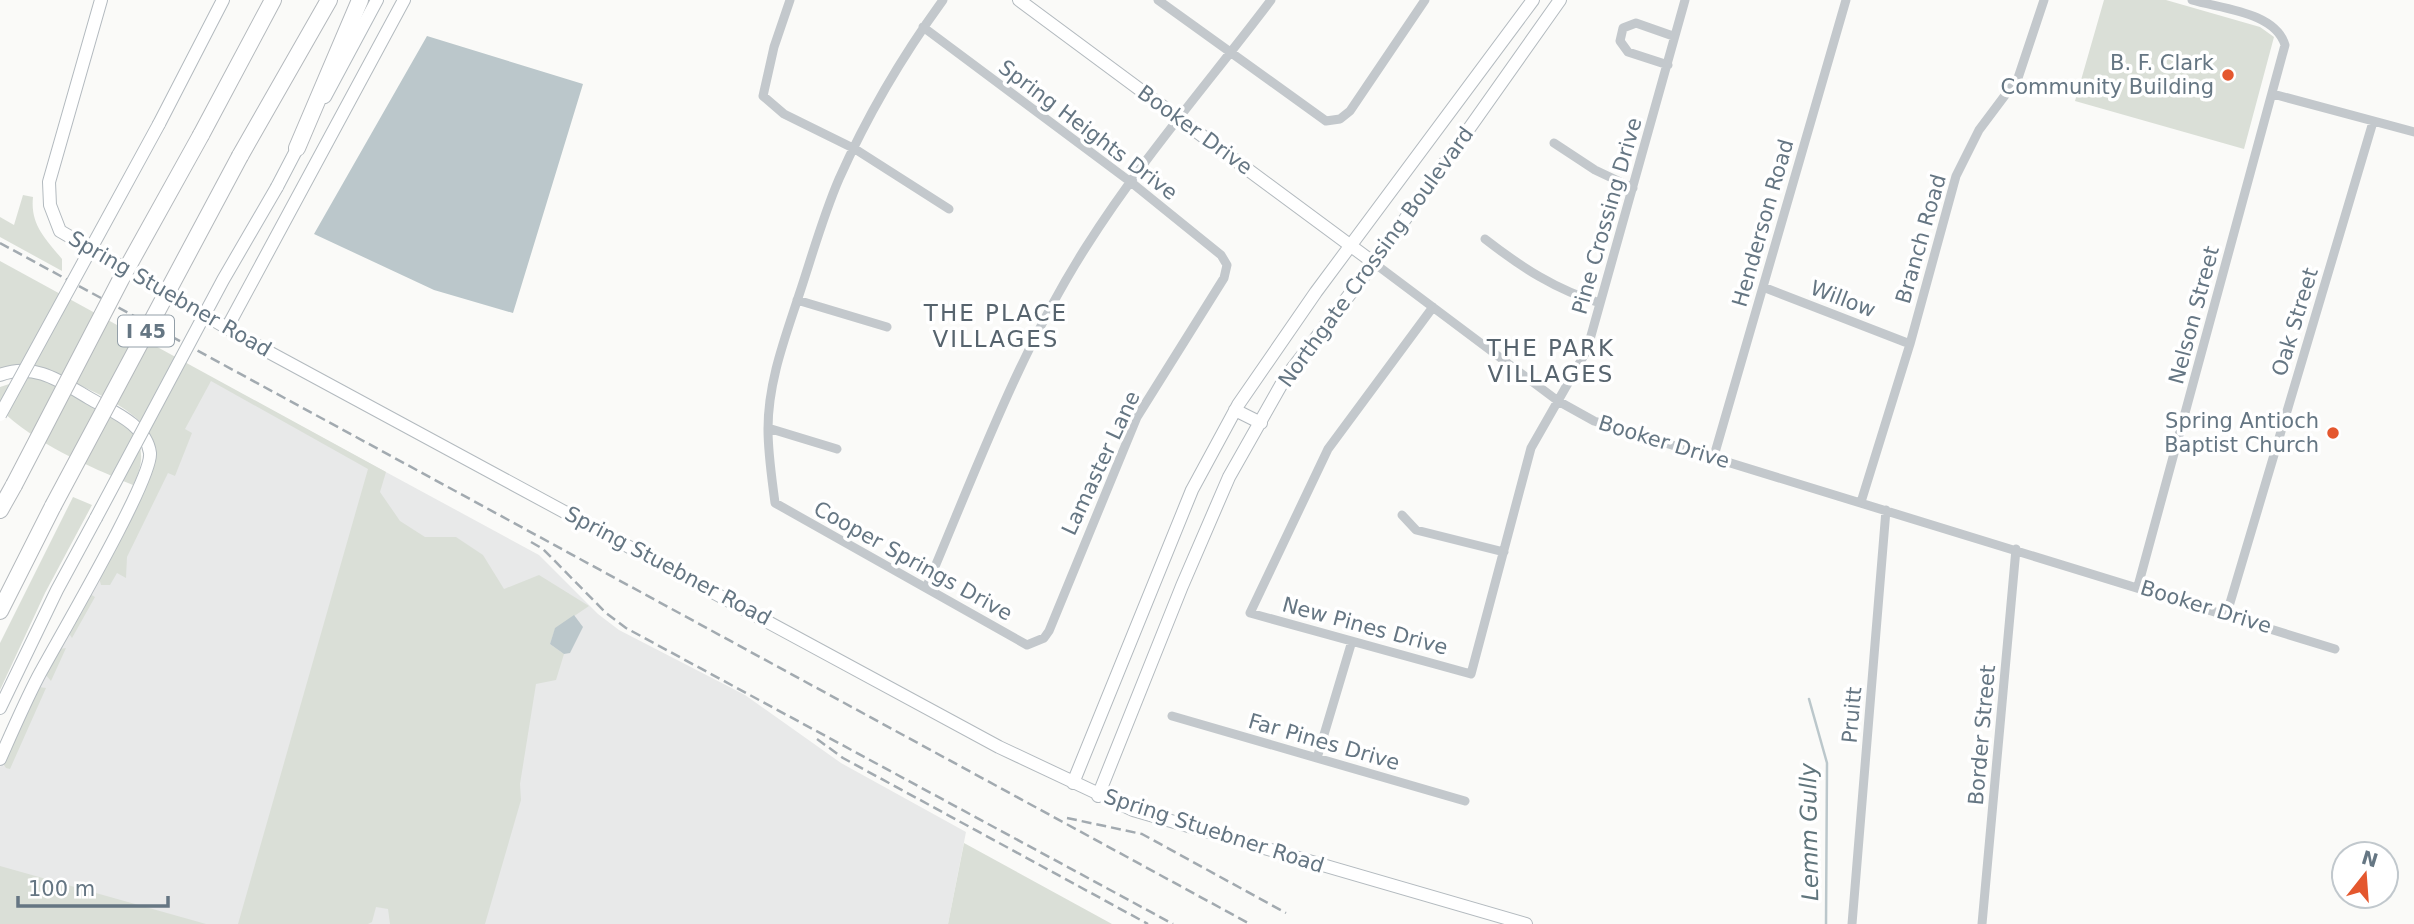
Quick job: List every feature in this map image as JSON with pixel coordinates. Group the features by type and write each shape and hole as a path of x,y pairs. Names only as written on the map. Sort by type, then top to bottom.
{"highway":[{"name":"I 45","path":"0,510 121,278 273,0"},
{"name":"I 45","path":"0,611 53,506 240,156 329,0"},
{"path":"297,148 360,0"}],"main road":[{"name":"Spring Stuebner Road","path":"101,0 49,182 54,221 60,231 265,349 987,741 1098,796 1190,828 1526,924"},
{"path":"0,415 159,124 223,0"},
{"path":"0,708 57,590 377,0"},
{"path":"228,326 404,0"},
{"name":"Booker Drive","path":"1019,0 1374,263"},
{"name":"Northgate Crossing Boulevard","path":"1073,783 1192,490 1235,410 1351,245 1533,0"},
{"name":"Northgate Crossing Boulevard","path":"1098,796 1179,592 1229,477 1285,378 1374,263 1560,0"},
{"path":"1502,42 1520,55"},
{"path":"0,375 21,370 48,374 132,423 143,436 150,458 137,494 37,678 0,760"},
{"path":"1235,410 1261,423"},
{"path":"1156,583 1179,592"}],"street":[{"path":"790,0 774,47 763,96 784,114 855,149 949,209"},
{"path":"837,449 768,428 775,367 839,180 909,46 943,0"},
{"path":"1158,0 1326,121 1340,119 1350,111 1425,0"},
{"path":"926,588 1037,334 1086,246 1177,117 1270,0"},
{"name":"Pine Crossing Drive","path":"1471,674 1531,448 1587,350 1685,0"},
{"name":"Henderson Road","path":"1714,456 1846,0"},
{"name":"Branch Road","path":"1861,502 1910,344 1955,176 1979,130 2018,78 2044,0"},
{"name":"Nelson Street","path":"2138,586 2285,45 2281,33 2271,23 2192,0"},
{"path":"1668,65 1628,52 1620,41 1623,28 1636,23 1673,36"},
{"name":"Spring Heights Drive","path":"923,27 1132,183 1214,249 1227,265"},
{"path":"2273,94 2414,132"},
{"name":"Oak Street","path":"2227,613 2373,122"},
{"path":"1554,143 1595,170 1633,188"},
{"path":"1485,239 1526,271 1570,294 1600,303"},
{"name":"Booker Drive","path":"1374,263 1558,401 1594,421 2227,613 2335,649"},
{"name":"Lamaster Lane","path":"1036,642 1049,631 1138,417 1224,278 1227,265"},
{"name":"Willow","path":"1763,288 1910,344"},
{"path":"797,300 887,327"},
{"name":"New Pines Drive","path":"1433,307 1328,449 1250,613 1471,674"},
{"name":"Cooper Springs Drive","path":"768,428 775,503 1027,645 1036,642"},
{"name":"Pruitt","path":"1852,924 1886,510"},
{"path":"1402,515 1416,530 1504,552"},
{"name":"Border Street","path":"1982,924 2016,549"},
{"path":"1317,758 1352,641"},
{"name":"Far Pines Drive","path":"1172,716 1465,801"}],"shaded area":[{"path":"2104,0 2166,0 2260,27 2274,37 2244,149 2075,101"},
{"path":"427,36 583,84 513,313 434,290 314,234"},
{"path":"23,195 33,197 37,224 62,259 62,271 0,237 0,217 14,225"},
{"path":"0,261 386,472 380,492 400,521 425,537 456,537 483,555 504,589 539,575 589,606 555,629 550,644 564,654 556,680 536,684 520,784 521,800 485,924 390,924 388,909 376,907 372,922 368,924 238,924 368,469 211,381 185,429 192,433 175,476 168,473 127,557 126,578 117,573 110,585 101,585 98,574 143,495 150,473 153,452 148,434 135,417 115,403 50,371 37,366 0,370"},
{"path":"209,376 539,555 598,614 619,630 745,695 841,763 966,832 948,924 0,924 0,767 22,718"},
{"path":"31,377 92,404 132,429 141,450 139,471 133,485 45,443 0,409 0,387"},
{"path":"73,497 92,505 45,593 0,690 0,643"},
{"path":"90,594 95,597 72,638 68,632"},
{"path":"574,615 583,627 570,653 564,654 550,644 555,628"},
{"path":"66,648 51,681 45,674 59,649"},
{"path":"39,687 46,688 10,769 6,768 2,762"},
{"path":"964,843 1112,924 948,924"},
{"path":"0,866 206,924 0,924"}],"waterway":[{"name":"Lemm Gully","path":"1809,699 1827,763 1826,924"}],"railway":[{"path":"0,243 1250,924"},
{"path":"531,542 543,549 606,613 626,628 1173,924"},
{"path":"817,739 843,758 1148,924"},
{"path":"1067,818 1142,834 1286,913"}],"place":[{"name":"B. F. Clark Community Building","path":"2228,75"},
{"name":"Spring Antioch Baptist Church","path":"2333,433"}],"district":[{"name":"THE PLACE VILLAGES","path":"996,326"},
{"name":"THE PARK VILLAGES","path":"1551,361"}]}
